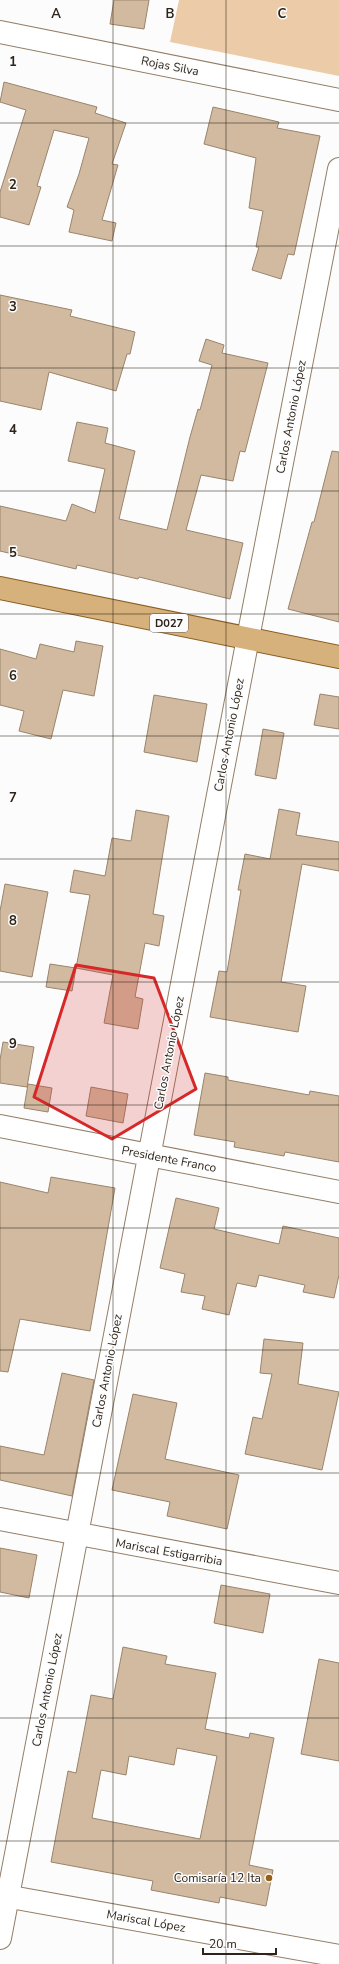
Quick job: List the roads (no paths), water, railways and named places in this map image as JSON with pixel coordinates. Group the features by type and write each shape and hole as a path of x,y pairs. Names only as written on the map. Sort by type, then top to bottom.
{"main road":[{"name":"D027","path":"0,588 339,657"}],"street":[{"name":"Rojas Silva","path":"0,32 339,100"},
{"name":"Carlos Antonio López","path":"0,1938 4,1895 76,1535 339,169"},
{"name":"Presidente Franco","path":"0,1126 339,1192"},
{"name":"Mariscal Estigarribia","path":"0,1519 76,1535 339,1583"},
{"name":"Mariscal López","path":"4,1895 339,1956"}],"place":[{"name":"Comisaría 12 Ita","path":"269,1878"}]}
